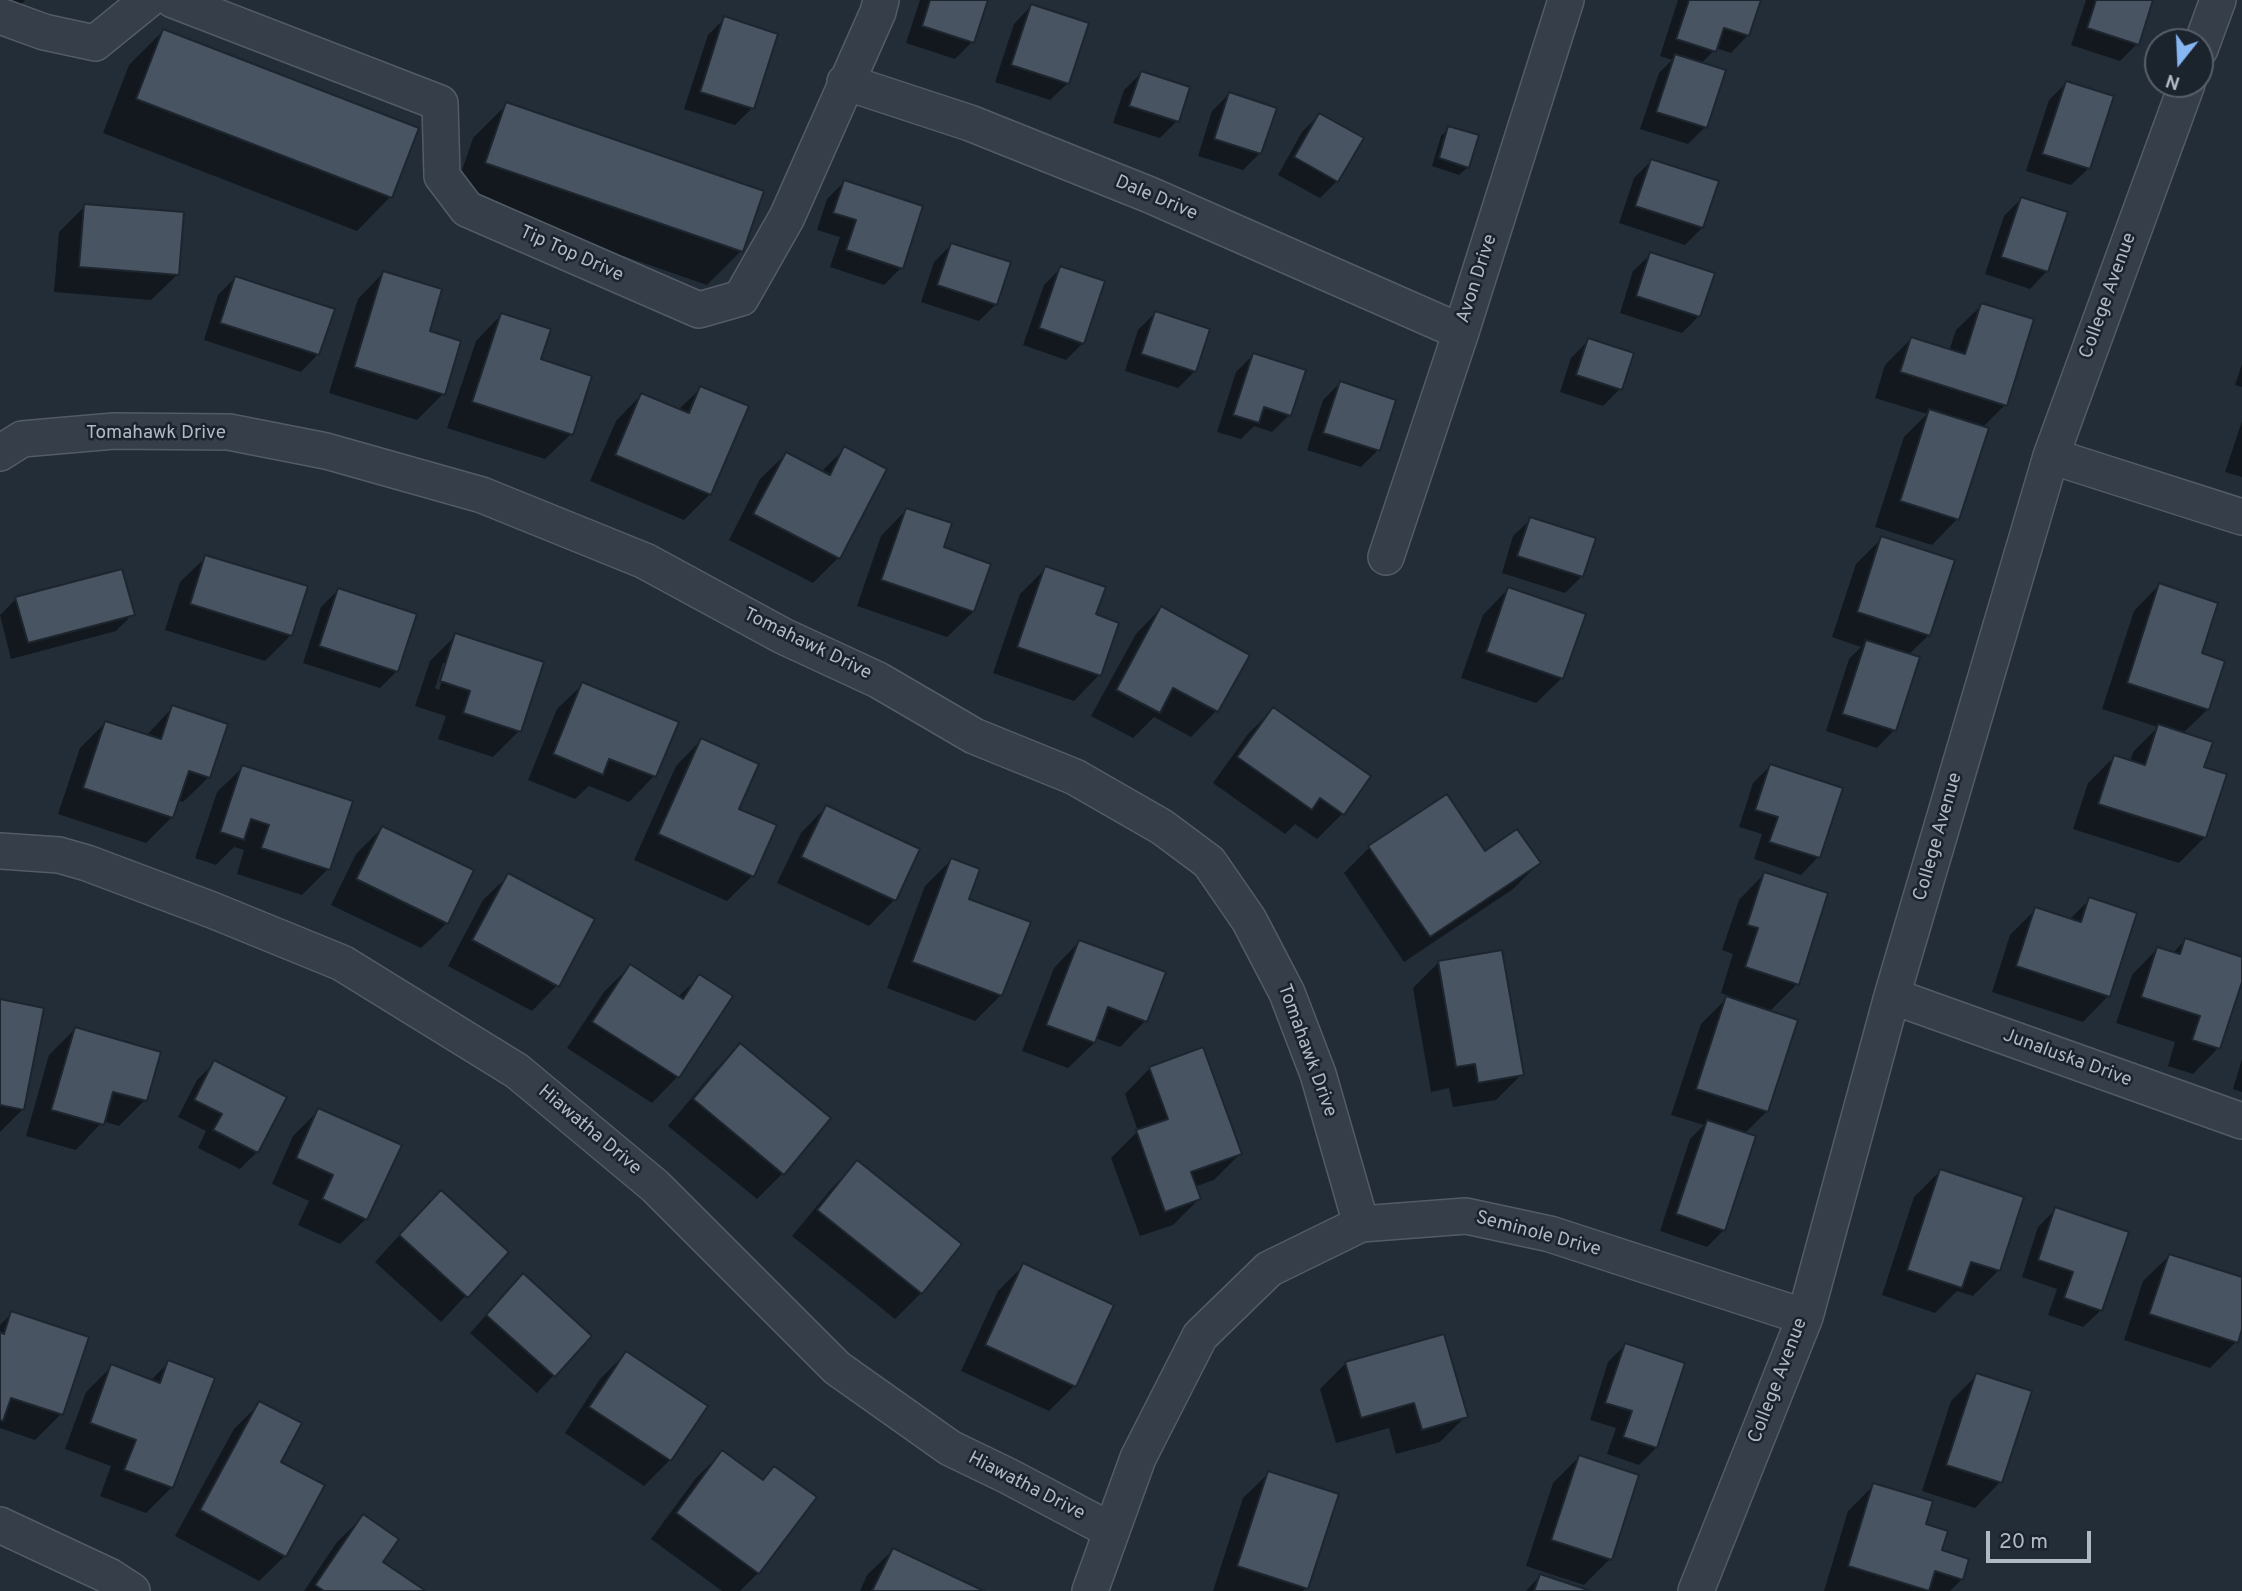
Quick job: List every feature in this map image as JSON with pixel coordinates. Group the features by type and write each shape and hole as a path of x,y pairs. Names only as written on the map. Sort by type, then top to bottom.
{"street":[{"path":"0,16 44,32 95,43 148,0"},
{"name":"Tip Top Drive","path":"173,0 440,103 442,176 467,209 699,310 741,298 788,217 881,0"},
{"name":"Avon Drive","path":"1386,557 1461,332 1566,0"},
{"path":"2208,28 2218,0"},
{"name":"Dale Drive","path":"845,82 970,123 1150,195 1461,332"},
{"name":"College Avenue","path":"1696,1591 1805,1317 1892,996 2051,456 2182,98"},
{"name":"Tomahawk Drive","path":"0,453 22,439 114,431 229,432 326,451 482,495 645,561 783,636 878,680 974,736 1086,783 1162,827 1209,862 1249,920 1287,993 1318,1074 1361,1224"},
{"path":"2051,456 2242,517"},
{"name":"Hiawatha Drive","path":"0,851 59,855 87,863 342,963 517,1071 655,1186 837,1368 950,1448 1110,1531"},
{"name":"Junaluska Drive","path":"1892,996 2242,1121"},
{"name":"Seminole Drive","path":"1090,1591 1138,1458 1200,1336 1269,1269 1361,1224 1466,1216 1550,1234 1805,1317"},
{"path":"0,1525 109,1576 132,1591"}],"building":[{"path":"930,0 988,0 974,43 922,26"},
{"path":"1689,0 1761,0 1749,36 1724,28 1716,52 1676,39"},
{"path":"2096,0 2153,0 2139,45 2087,28"},
{"path":"1031,4 1089,23 1069,84 1011,65"},
{"path":"724,16 778,34 754,109 700,92"},
{"path":"163,29 419,128 392,198 136,99"},
{"path":"1675,54 1726,70 1707,128 1656,112"},
{"path":"1141,71 1190,87 1179,122 1129,106"},
{"path":"2066,81 2114,96 2090,169 2042,154"},
{"path":"1229,92 1277,108 1261,154 1214,139"},
{"path":"506,102 764,191 743,252 485,163"},
{"path":"1319,113 1364,138 1338,182 1294,157"},
{"path":"1448,126 1479,135 1469,168 1439,158"},
{"path":"1651,159 1719,181 1703,228 1635,206"},
{"path":"844,180 923,206 903,269 846,250 856,220 833,213"},
{"path":"2021,197 2068,212 2048,272 2001,257"},
{"path":"84,204 184,212 179,275 79,267"},
{"path":"951,243 1011,262 997,305 937,285"},
{"path":"1650,252 1715,273 1700,317 1636,296"},
{"path":"1060,266 1105,281 1084,344 1039,328"},
{"path":"383,271 442,289 430,331 461,341 445,395 354,367"},
{"path":"235,276 335,309 319,355 220,323"},
{"path":"1981,303 2034,319 2007,406 1900,372 1911,337 1965,354"},
{"path":"1155,311 1210,329 1196,372 1141,354"},
{"path":"501,313 551,329 541,359 592,376 573,435 472,402"},
{"path":"1588,338 1634,353 1622,390 1576,375"},
{"path":"1253,353 1306,370 1291,416 1264,407 1259,423 1233,415"},
{"path":"1340,381 1396,400 1380,451 1323,433"},
{"path":"700,386 749,406 711,495 615,455 641,393 689,413"},
{"path":"1929,409 1989,428 1959,520 1900,501"},
{"path":"844,446 887,469 840,559 753,514 786,452 830,475"},
{"path":"906,508 952,523 944,547 991,564 974,612 881,580"},
{"path":"1530,517 1596,538 1583,577 1517,556"},
{"path":"1881,536 1955,560 1930,636 1857,612"},
{"path":"205,555 308,586 292,636 190,604"},
{"path":"1045,566 1106,587 1096,614 1119,623 1101,676 1017,647"},
{"path":"122,569 135,615 28,643 15,597"},
{"path":"2159,583 2218,603 2202,653 2225,661 2209,710 2127,683"},
{"path":"1508,587 1586,614 1563,679 1486,652"},
{"path":"338,588 417,614 398,672 319,646"},
{"path":"1161,606 1250,655 1218,712 1173,688 1160,713 1116,690"},
{"path":"455,633 544,662 521,732 463,713 470,691 440,681"},
{"path":"1866,640 1920,657 1896,731 1842,714"},
{"path":"582,682 679,722 656,777 609,759 603,775 553,754"},
{"path":"172,705 228,724 210,778 189,771 173,818 83,788 105,721 161,739"},
{"path":"1273,707 1371,776 1344,815 1320,798 1312,810 1237,757"},
{"path":"2158,724 2213,742 2204,767 2227,774 2206,838 2098,804 2114,755 2145,765"},
{"path":"701,738 759,764 739,809 777,825 754,877 658,834"},
{"path":"1770,764 1843,788 1820,858 1769,842 1778,817 1755,810"},
{"path":"242,765 353,801 330,870 261,848 269,825 251,819 244,840 220,832"},
{"path":"1447,794 1485,851 1517,829 1541,863 1430,937 1368,846"},
{"path":"826,805 920,849 896,901 801,857"},
{"path":"382,826 474,870 448,924 356,879"},
{"path":"951,858 980,869 969,899 1031,922 1002,996 912,962"},
{"path":"1764,872 1828,893 1799,985 1745,967 1758,928 1747,925"},
{"path":"508,873 595,919 559,987 472,940"},
{"path":"2089,897 2137,913 2110,997 2016,966 2035,907 2081,922"},
{"path":"2185,938 2242,957 2242,982 2220,1049 2192,1040 2200,1016 2141,997 2157,947 2180,954"},
{"path":"1079,940 1166,972 1147,1022 1108,1007 1095,1043 1046,1025"},
{"path":"1502,950 1524,1075 1478,1083 1475,1064 1456,1067 1438,961"},
{"path":"630,964 683,999 699,974 733,996 679,1078 592,1022"},
{"path":"1726,996 1798,1020 1768,1112 1696,1089"},
{"path":"0,999 44,1008 24,1110 0,1105"},
{"path":"75,1027 161,1052 147,1101 113,1092 104,1125 51,1110"},
{"path":"740,1043 831,1118 784,1175 693,1099"},
{"path":"1203,1047 1242,1154 1191,1172 1201,1199 1165,1212 1136,1130 1168,1119 1149,1067"},
{"path":"214,1060 287,1097 258,1153 213,1130 222,1114 194,1100"},
{"path":"318,1108 402,1145 367,1220 322,1199 333,1175 296,1158"},
{"path":"1707,1120 1756,1136 1725,1231 1676,1214"},
{"path":"857,1160 962,1244 922,1294 817,1210"},
{"path":"1940,1169 2024,1197 2000,1271 1971,1262 1962,1288 1907,1270"},
{"path":"441,1190 509,1252 468,1298 399,1235"},
{"path":"2055,1207 2129,1232 2102,1311 2064,1298 2073,1272 2038,1260"},
{"path":"2169,1254 2242,1277 2242,1329 2238,1343 2149,1314"},
{"path":"1023,1263 1114,1305 1076,1387 985,1345"},
{"path":"523,1273 592,1336 555,1377 486,1315"},
{"path":"11,1311 89,1337 63,1415 11,1398 3,1421 0,1420 0,1332 4,1334"},
{"path":"1444,1334 1468,1417 1422,1430 1414,1403 1361,1418 1345,1362"},
{"path":"1625,1343 1685,1363 1657,1448 1623,1437 1632,1411 1605,1403"},
{"path":"626,1351 708,1406 671,1461 589,1407"},
{"path":"168,1360 215,1378 173,1488 124,1470 136,1440 90,1423 111,1364 160,1383"},
{"path":"1976,1373 2032,1391 2002,1483 1946,1465"},
{"path":"259,1401 302,1423 281,1462 325,1485 286,1557 200,1510"},
{"path":"722,1450 763,1480 774,1466 817,1497 759,1574 676,1513"},
{"path":"1579,1455 1639,1475 1612,1560 1551,1540"},
{"path":"1268,1471 1339,1494 1308,1589 1237,1566"},
{"path":"1873,1483 1933,1501 1926,1524 1948,1531 1942,1550 1969,1559 1963,1580 1935,1571 1929,1591 1848,1566"},
{"path":"363,1514 399,1539 383,1562 426,1591 324,1591 315,1585"},
{"path":"893,1548 984,1591 872,1591"},
{"path":"1540,1574 1591,1591 1534,1591"}]}
